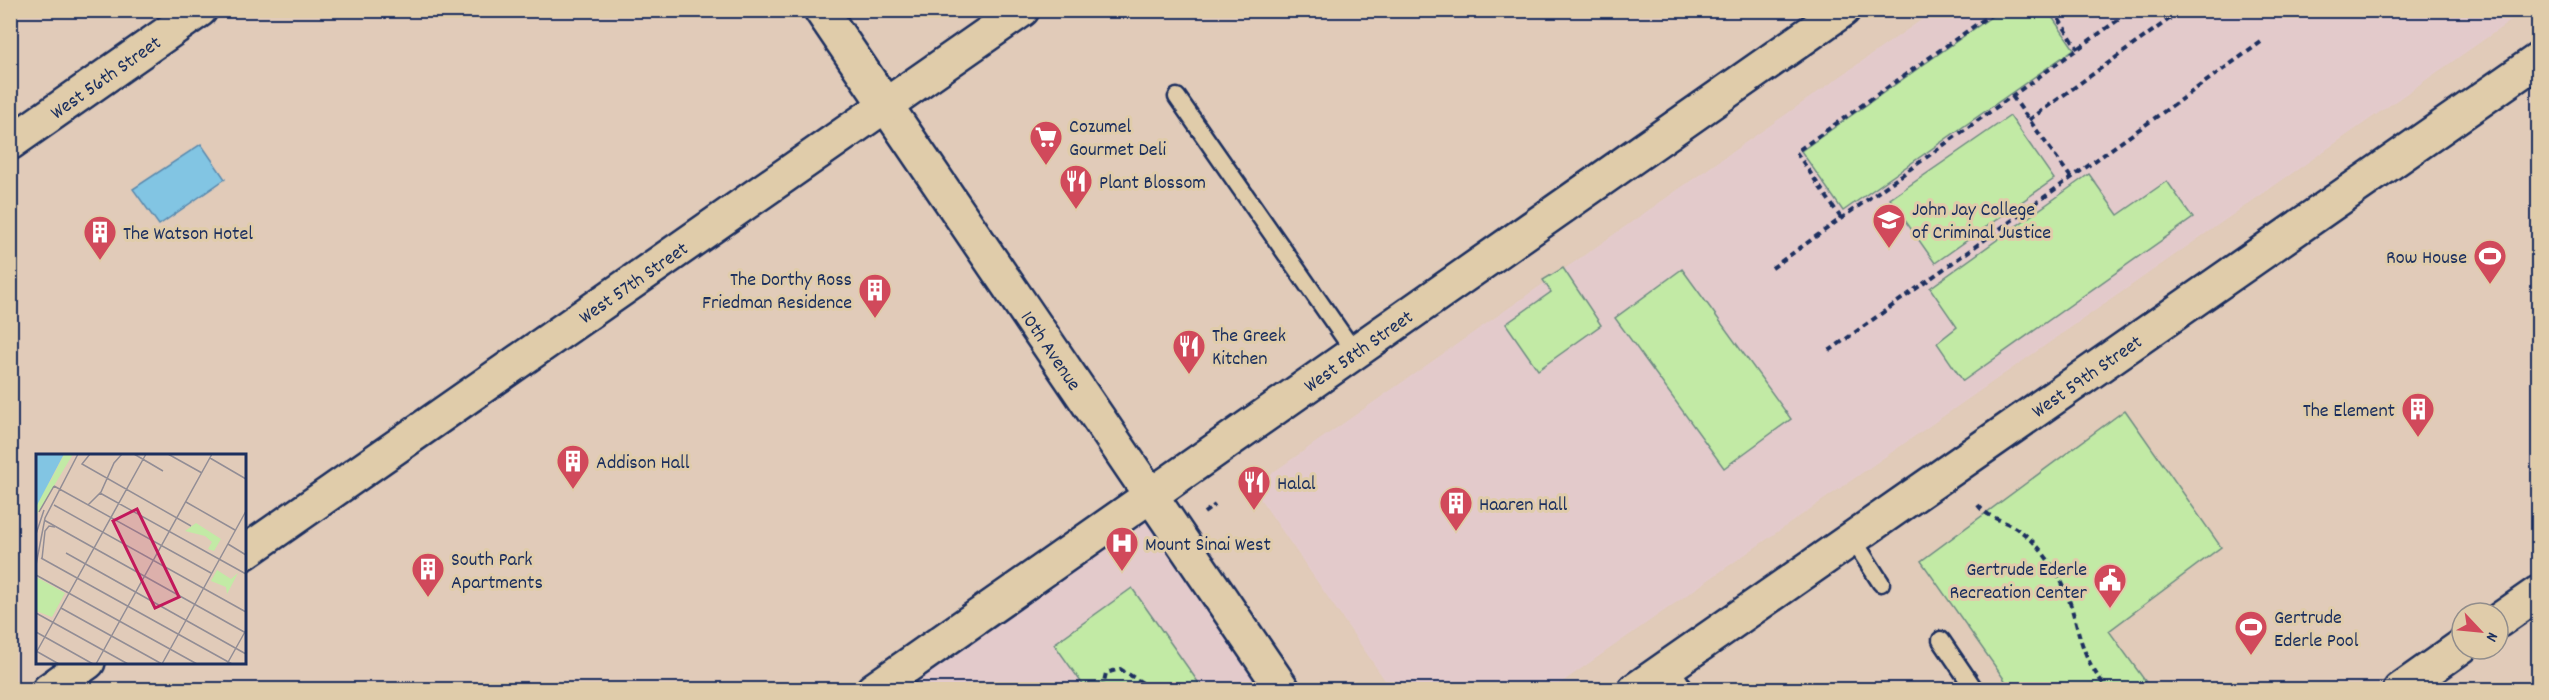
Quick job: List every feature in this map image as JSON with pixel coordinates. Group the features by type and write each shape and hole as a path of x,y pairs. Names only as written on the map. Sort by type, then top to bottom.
{"street":[{"name":"West 56th Street","path":"10,143 200,10"},
{"name":"10th Avenue","path":"821,10 1283,690"},
{"name":"West 57th Street","path":"246,552 1022,10"},
{"name":"West 58th Street","path":"873,690 1843,10"},
{"name":"West 59th Street","path":"1635,690 1677,677 1852,538 2538,60"},
{"path":"2510,613 2538,593"},
{"path":"2400,690 2450,655"},
{"path":"49,690 87,664"}],"lane":[{"path":"1176,97 1355,353"},
{"path":"1852,538 1881,583"},
{"path":"1941,640 1974,690"}],"path":[{"path":"1841,218 1796,152 1997,10"},
{"path":"2062,10 2054,13 2078,49"},
{"path":"1772,268 2132,10"},
{"path":"2030,120 2182,10"},
{"path":"1829,351 2264,40"},
{"path":"2012,96 2072,179"},
{"path":"1977,505 1984,514 2021,531 2053,567 2067,590 2084,655 2109,690"},
{"path":"1102,690 1106,673 1120,669 1154,690"}],"shaded area":[{"name":"John Jay College of Criminal Justice","path":"1934,11 2525,11 1552,689 1391,689 1252,487"},
{"name":"Mount Sinai West","path":"1152,496 1283,690 873,690"}],"green space":[{"path":"2001,10 2048,11 2074,49 1843,211 1801,151"},
{"path":"2010,116 2054,179 1935,263 1890,199"},
{"path":"2089,174 2118,215 2167,181 2193,218 1963,381 1937,343 1957,327 1930,288"},
{"path":"1563,268 1601,325 1538,370 1506,324 1551,292 1543,280"},
{"path":"1682,269 1791,419 1724,468 1615,318"},
{"path":"2125,410 2221,547 2109,631 2151,689 2011,689 1921,561"},
{"path":"1132,588 1203,689 1086,689 1054,644"}],"water":[{"path":"201,144 225,179 159,225 133,189"}],"place":[{"name":"Cozumel Gourmet Deli","path":"1046,166"},
{"name":"Plant Blossom","path":"1076,210"},
{"name":"John Jay College of Criminal Justice","path":"1889,249"},
{"name":"The Watson Hotel","path":"100,261"},
{"name":"Row House","path":"2490,285"},
{"name":"The Dorthy Ross Friedman Residence","path":"875,319"},
{"name":"The Greek Kitchen","path":"1189,375"},
{"name":"The Element","path":"2418,438"},
{"name":"Addison Hall","path":"573,490"},
{"name":"Halal","path":"1254,511"},
{"name":"Haaren Hall","path":"1456,532"},
{"name":"Mount Sinai West","path":"1122,572"},
{"name":"South Park Apartments","path":"428,598"},
{"name":"Gertrude Ederle Recreation Center","path":"2110,609"},
{"name":"Gertrude Ederle Pool","path":"2251,656"}]}
